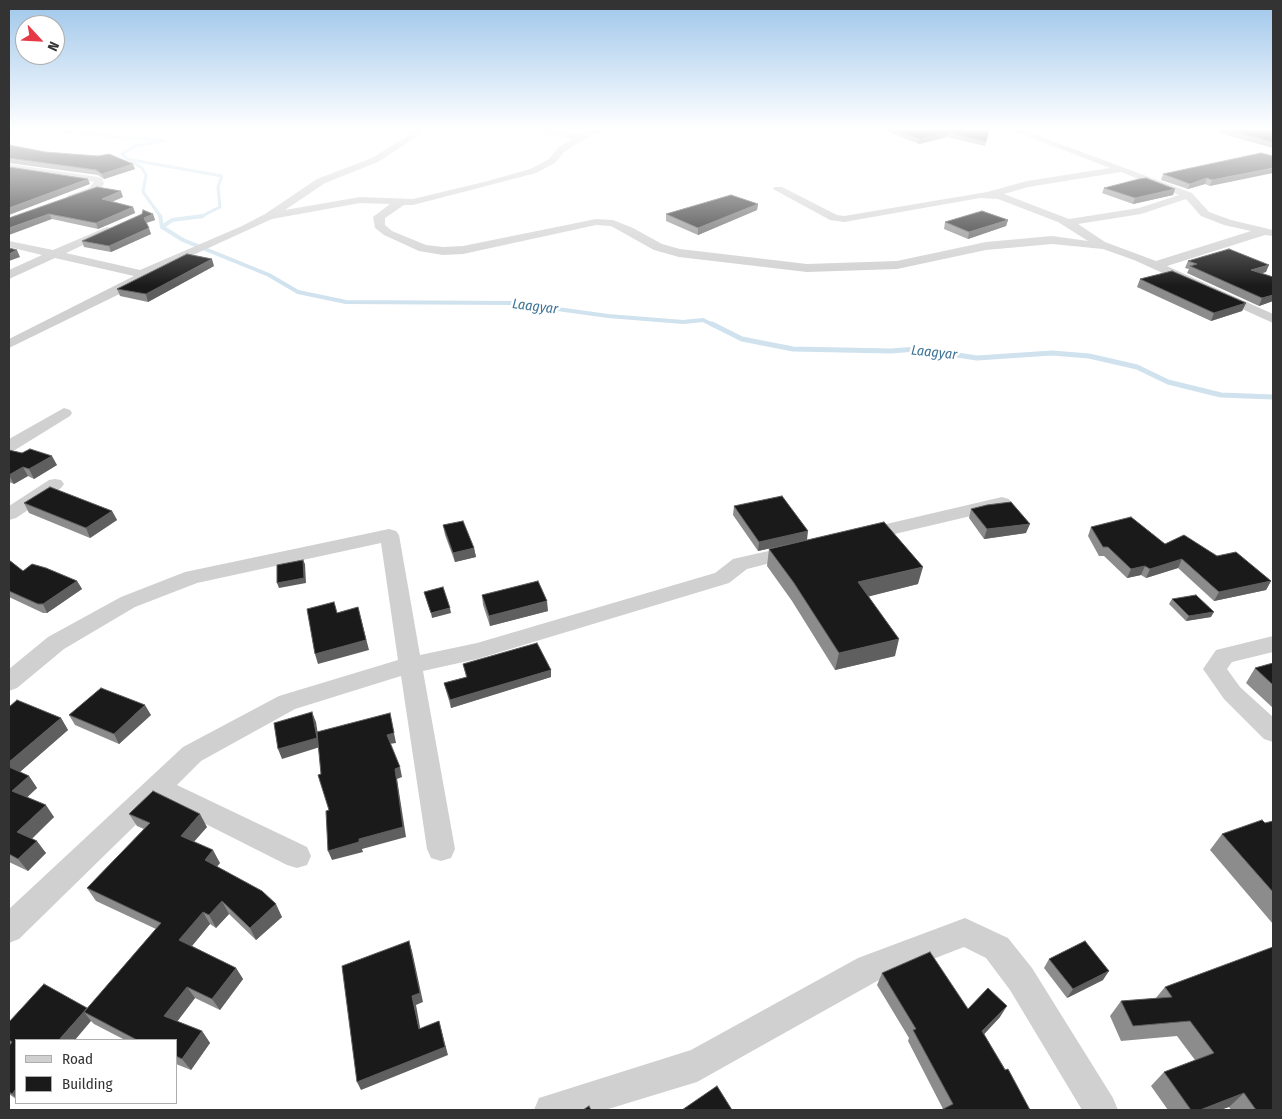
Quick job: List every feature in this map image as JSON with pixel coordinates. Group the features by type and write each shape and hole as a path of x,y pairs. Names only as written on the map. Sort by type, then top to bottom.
{"street":[{"path":"65,200 92,190 99,182"},
{"path":"9,244 141,274 221,240 269,216 320,182"},
{"path":"269,216 360,200 401,202 423,200 490,182"},
{"path":"778,189 834,218 844,220 989,194 1038,182"},
{"path":"1156,182 1188,196 1205,214 1228,223 1270,232"},
{"path":"989,194 1000,196 1064,222 1105,246 1156,265 1273,319"},
{"path":"1025,243 1064,222 1142,211 1188,196"},
{"path":"401,202 379,217 379,226 388,234 423,248 443,251 463,250 596,222 613,223 630,230 658,247 679,253 807,268 897,265 986,246 1052,240 1105,246"},
{"path":"9,275 122,224"},
{"path":"1156,265 1270,232"},
{"path":"9,344 134,281 141,277 141,274"},
{"path":"9,446 64,413"},
{"path":"9,514 55,484"},
{"path":"847,539 1002,503"},
{"path":"9,682 56,643 128,602 183,581 389,535 441,849"},
{"path":"9,928 192,754 287,702 410,665 477,651 722,578 740,564 818,546"},
{"path":"1273,644 1224,656 1214,669 1232,694 1273,732"},
{"path":"158,788 297,856"},
{"path":"551,1110 697,1065 869,969 965,932 998,948 1021,980 1101,1110"}],"building":[{"path":"9,182 79,182 9,208"},
{"path":"1126,182 1157,182 1175,189 1135,198 1104,188"},
{"path":"97,187 121,191 102,199 133,207 96,223 49,214 9,228 9,218"},
{"path":"731,195 758,204 698,228 666,214"},
{"path":"143,210 153,214 144,218 149,228 109,246 82,241 142,214"},
{"path":"982,211 1008,220 969,232 945,222"},
{"path":"9,248 17,250 9,254"},
{"path":"1229,249 1269,265 1251,270 1273,277 1273,295 1262,298 1190,266 1197,264 1188,261"},
{"path":"187,254 212,259 146,294 117,289"},
{"path":"1172,271 1246,303 1214,313 1140,279"},
{"path":"30,449 52,456 29,469 23,467 9,475 9,450 22,453"},
{"path":"50,487 112,511 86,528 24,503"},
{"path":"782,496 808,531 759,542 734,506"},
{"path":"1011,502 1030,524 987,529 971,509 987,505"},
{"path":"1131,517 1165,544 1184,535 1217,556 1236,552 1271,581 1219,592 1182,559 1150,569 1145,566 1131,569 1108,547 1103,547 1091,527"},
{"path":"463,521 474,548 453,553 443,525"},
{"path":"884,522 923,567 858,582 899,639 839,653 794,583 769,549"},
{"path":"9,560 23,571 32,564 77,581 43,604 38,604 9,591"},
{"path":"303,560 304,578 277,583 277,565"},
{"path":"538,581 547,601 489,616 482,595"},
{"path":"443,587 450,608 431,613 424,592"},
{"path":"1196,595 1214,612 1189,616 1172,599"},
{"path":"334,602 337,613 358,607 366,640 315,654 307,609"},
{"path":"537,643 551,670 450,700 444,683 467,677 463,664"},
{"path":"1273,663 1273,685 1255,668"},
{"path":"101,688 145,705 114,734 69,715"},
{"path":"17,700 61,718 9,762 9,707"},
{"path":"312,712 317,738 278,749 274,723"},
{"path":"390,713 394,733 387,735 400,767 395,769 403,827 359,839 359,842 328,851 326,811 329,810 318,775 321,774 317,732"},
{"path":"9,767 29,776 12,791 46,805 17,832 37,841 18,859 9,854"},
{"path":"153,791 200,814 181,836 213,850 205,860 262,891 276,904 250,928 222,901 209,915 203,912 179,940 236,968 212,999 187,987 164,1016 202,1031 182,1059 178,1057 178,1039 135,1039 84,1012 161,923 87,888 150,823 129,814"},
{"path":"1262,820 1265,823 1273,821 1273,892 1222,834"},
{"path":"409,941 420,993 412,996 419,1029 439,1021 445,1047 357,1082 342,966"},
{"path":"1085,941 1109,971 1073,989 1049,959"},
{"path":"1273,947 1273,1110 1256,1110 1244,1093 1200,1110 1191,1110 1164,1072 1214,1053 1190,1021 1133,1026 1121,1001 1172,997 1165,987"},
{"path":"930,952 968,1009 988,988 1007,1006 982,1031 1005,1070 1008,1069 1030,1110 941,1110 953,1104 913,1030 916,1029 882,973"},
{"path":"44,984 87,1008 60,1039 15,1039 15,1090 12,1094 9,1092 9,1046 12,1042 9,1040 9,1022"},
{"path":"717,1086 732,1110 682,1110"},
{"path":"589,1106 591,1110 583,1110"}],"waterway":[{"path":"145,182 143,192 161,217"},
{"name":"Laagyar","path":"202,216 220,207 218,187 220,182"},
{"path":"160,216 162,227"},
{"name":"Laagyar","path":"162,227 172,220 202,216"},
{"name":"Laagyar","path":"162,227 183,240 269,275 298,292 346,302 514,303 608,316 683,322 703,320 715,326"},
{"name":"Laagyar","path":"712,324 742,339 793,349 891,351 917,349 977,358 1052,353 1089,356 1137,367 1168,382 1221,395 1273,397"}]}
